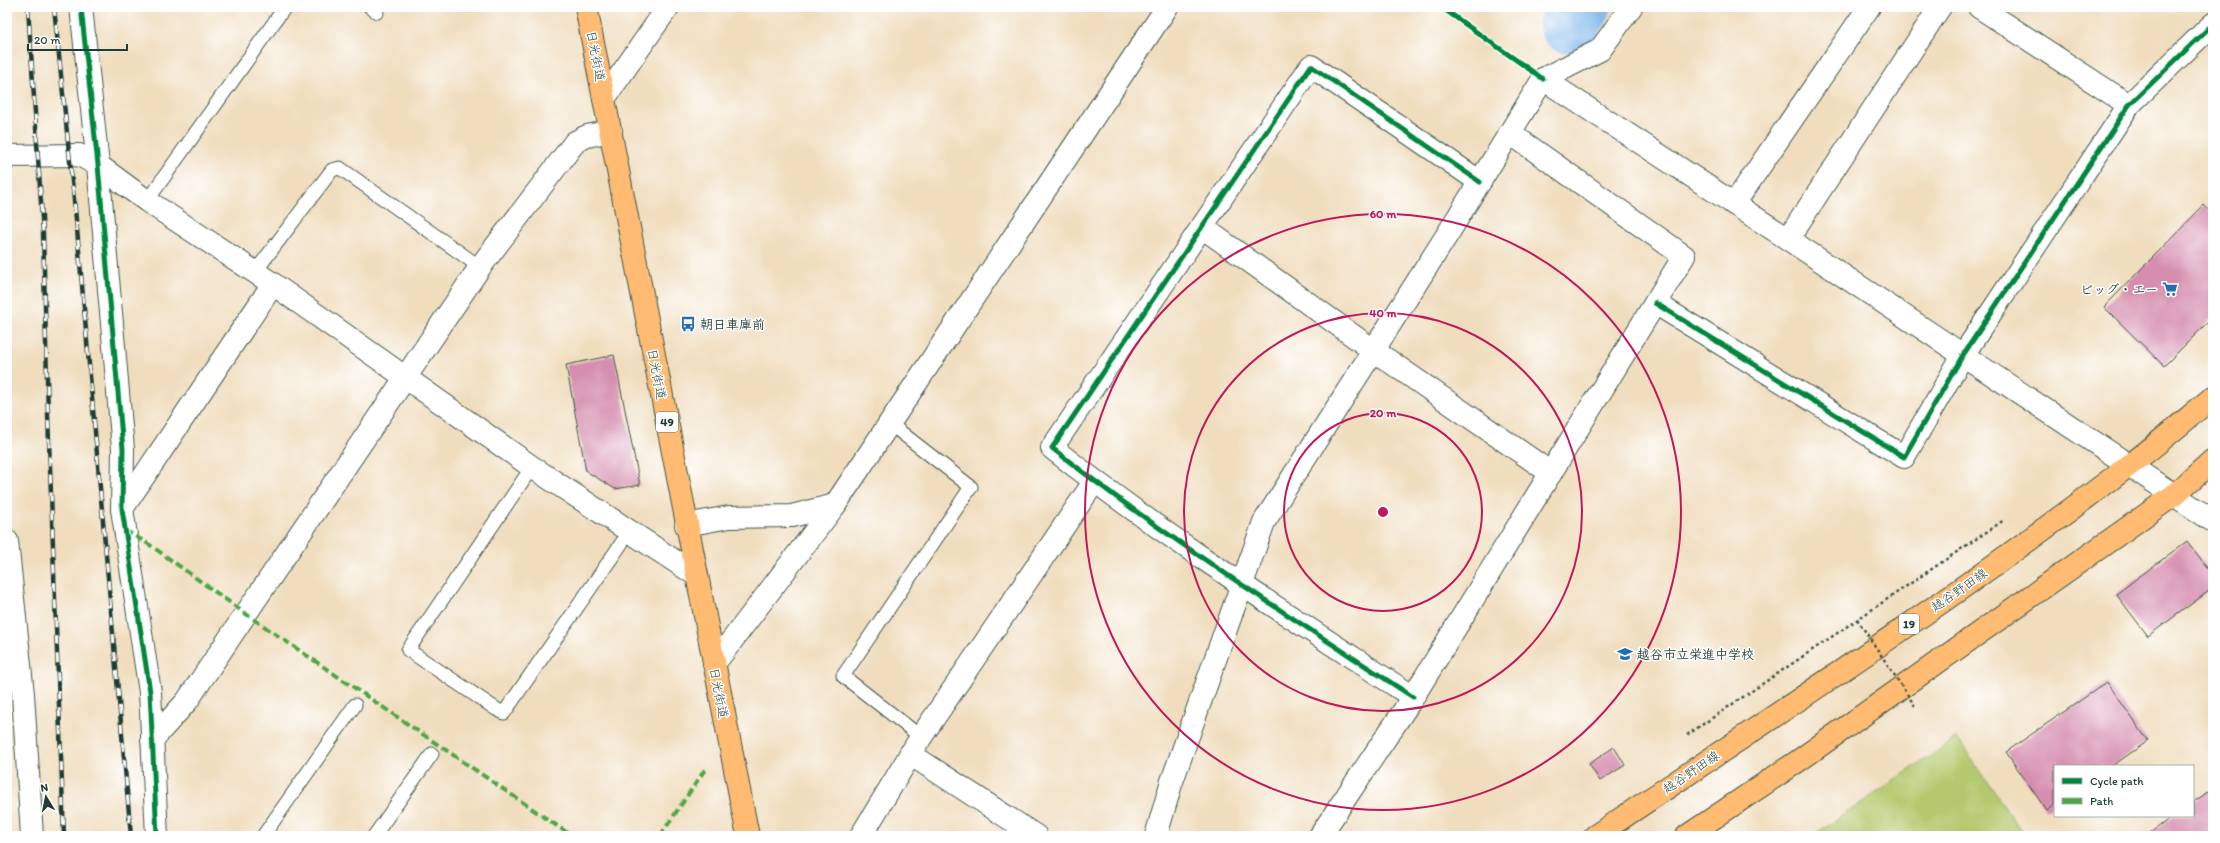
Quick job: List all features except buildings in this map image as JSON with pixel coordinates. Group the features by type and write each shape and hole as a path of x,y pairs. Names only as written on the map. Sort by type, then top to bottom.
{"main road":[{"name":"日光街道","path":"586,7 686,525 748,836"},
{"name":"越谷野田線","path":"1595,836 1889,638 2020,546 2128,466 2213,397"},
{"path":"1687,836 1801,759 2174,495 2213,460"}],"street":[{"path":"604,99 668,7"},
{"path":"714,664 835,505 888,423 1167,7"},
{"path":"1156,836 1171,784 1264,522 1480,182 1543,79 1600,50 1631,7"},
{"path":"1734,204 1869,7"},
{"path":"1788,239 1940,7"},
{"path":"1979,7 2129,106"},
{"path":"86,12 123,448 122,509 150,692 157,836"},
{"path":"1655,303 1904,457 1963,355 2129,106 2213,24"},
{"path":"1413,697 1242,585 1094,482 1052,448 1311,66 1480,182"},
{"path":"1543,79 1788,239 2213,522"},
{"path":"152,740 187,700 480,267 575,142 587,136 611,131"},
{"path":"1320,836 1413,697 1684,256 1510,133"},
{"path":"7,156 79,155 98,165 147,201 273,284 532,466 696,576"},
{"path":"1202,227 1373,350 1551,473"},
{"path":"122,509 273,284"},
{"path":"861,836 916,746 1094,482"},
{"path":"686,525 729,517 792,516 835,505"},
{"path":"7,541 23,694 32,836"},
{"path":"916,746 1036,836"}],"lane":[{"path":"147,201 285,7"},
{"path":"255,272 332,170 340,168 480,267"},
{"path":"888,423 971,487 843,676 916,746"},
{"path":"532,466 408,650 446,676 504,713 630,531"},
{"path":"263,836 355,704"},
{"path":"374,836 432,754"}],"path":[{"path":"1687,735 2008,517"},
{"path":"1857,619 1915,706"}],"green space":[{"path":"1957,738 2023,833 2019,836 1812,836"}],"waterway":[{"path":"1569,24 1581,7"}],"railway":[{"path":"28,7 43,233 48,415 64,836"},
{"path":"54,7 77,229 131,836"}],"marked path":[{"path":"125,530 150,545 246,614 572,836"},
{"path":"660,836 706,768"}],"cycle path":[{"path":"81,7 98,165 123,449 122,509 150,692 157,836"},
{"path":"1441,7 1543,79"},
{"path":"1655,303 1904,457 1963,355 2129,105 2213,24"},
{"path":"1413,697 1185,546 1096,482 1052,448 1311,66 1480,182"}],"place":[{"name":"ビッグ・エー","path":"2170,289"},
{"name":"朝日車庫前","path":"688,324"},
{"name":"越谷市立栄進中学校","path":"1625,654"}]}
